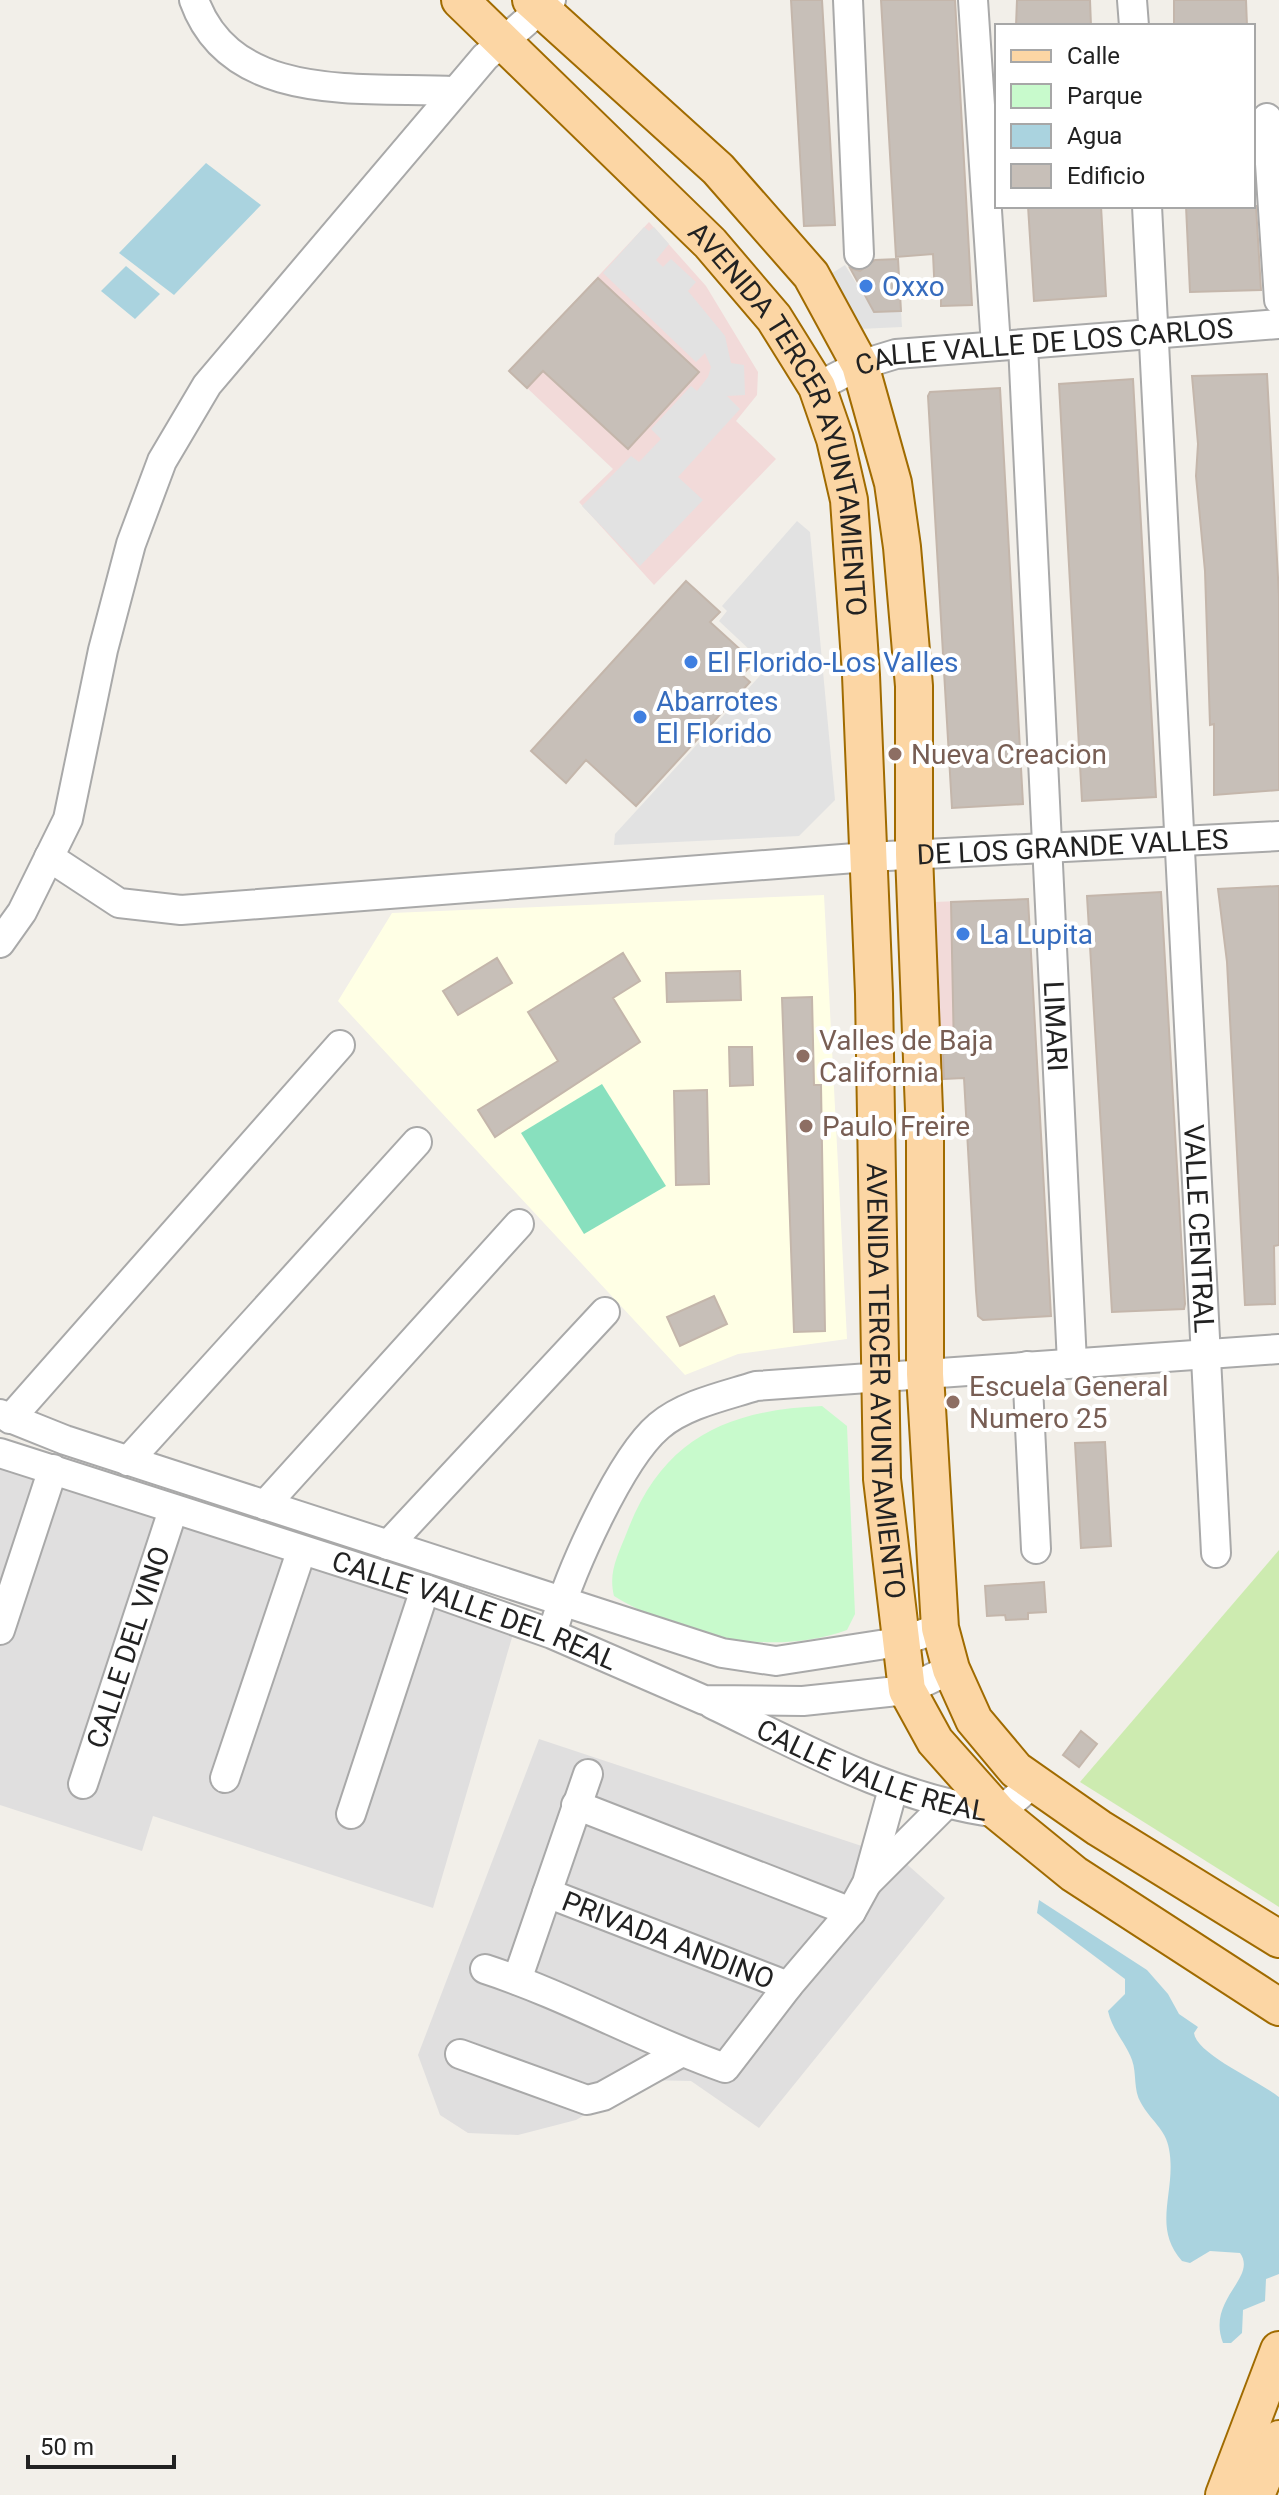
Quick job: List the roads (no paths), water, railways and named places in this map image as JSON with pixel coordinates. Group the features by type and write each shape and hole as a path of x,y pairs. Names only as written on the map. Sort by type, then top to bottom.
{"main road":[{"name":"AVENIDA TERCER AYUNTAMIENTO","path":"460,0 496,43 710,243 774,318 817,387 835,439 849,500 868,857 874,994 882,1479 907,1690 935,1741 999,1813 1074,1874 1279,2007"},
{"name":"AVENIDA TERCER AYUNTAMIENTO","path":"537,2 718,169 811,275 860,365 893,483 914,686 914,854 925,1136 925,1374 940,1628 951,1669 974,1720 1016,1770 1099,1828 1279,1939"},
{"path":"1224,2495 1279,2350"},
{"path":"1256,2495 1279,2439"}],"street":[{"path":"194,0 218,39 234,55 262,73 289,82 455,91"},
{"path":"848,0 859,254"},
{"name":"LIMARI","path":"973,0 980,132 1009,345 1046,849 1072,1363"},
{"path":"1132,0 1134,24"},
{"path":"0,943 22,912 68,819 127,559 162,461 207,385 496,43 537,2"},
{"path":"1267,118 1279,300"},
{"name":"VALLE CENTRAL","path":"1147,208 1216,1553"},
{"name":"CALLE VALLE DE LOS CARLOS","path":"817,387 860,365 896,354 1279,324"},
{"name":"DE LOS GRANDE VALLES","path":"49,857 119,903 148,908 216,908 868,857 1279,836"},
{"path":"5,1416 340,1045"},
{"path":"128,1461 417,1142"},
{"path":"265,1505 519,1224"},
{"path":"388,1545 605,1312"},
{"path":"552,1634 561,1603 627,1467 659,1426 704,1402 756,1386 1279,1349"},
{"path":"1027,1366 1036,1549"},
{"name":"CALLE VALLE DEL REAL","path":"5,1416 128,1461 697,1647 776,1661 899,1642 940,1628"},
{"name":"CALLE VALLE DEL REAL","path":"0,1453 301,1552 425,1589 552,1634 704,1700 803,1701 907,1690 951,1669"},
{"path":"0,1630 53,1469"},
{"name":"CALLE DEL VINO","path":"83,1784 173,1510"},
{"path":"225,1778 301,1552"},
{"path":"351,1814 425,1589"},
{"name":"CALLE VALLE REAL","path":"704,1700 893,1789 947,1803 999,1813 1034,1782"},
{"path":"517,1980 588,1774"},
{"path":"485,1969 517,1980 680,2053 725,2068 788,1986 851,1912 867,1883 893,1789"},
{"path":"867,1883 947,1803"},
{"path":"576,1805 851,1912"},
{"name":"PRIVADA ANDINO","path":"547,1893 788,1986"},
{"path":"460,2054 587,2100 603,2096 680,2053"}],"water":[{"path":"206,163 261,205 174,295 119,253"},
{"path":"126,266 160,294 135,319 101,291"},
{"path":"1039,1900 1147,1970 1168,1994 1179,2014 1198,2027 1194,2033 1206,2050 1279,2097 1279,2274 1266,2279 1265,2301 1243,2310 1242,2333 1231,2343 1223,2343 1221,2314 1243,2271 1244,2262 1240,2253 1210,2251 1190,2263 1182,2261 1173,2248 1166,2221 1171,2164 1169,2149 1161,2130 1139,2098 1132,2060 1108,2011 1125,1994 1125,1979 1037,1913"}],"place":[{"name":"Oxxo","path":"866,286"},
{"name":"El Florido-Los Valles","path":"691,662"},
{"name":"Abarrotes El Florido","path":"640,717"},
{"name":"Nueva Creacion","path":"895,754"},
{"name":"La Lupita","path":"963,934"},
{"name":"Valles de Baja California","path":"803,1056"},
{"name":"Paulo Freire","path":"806,1126"},
{"name":"Escuela General Numero 25","path":"953,1402"}]}
